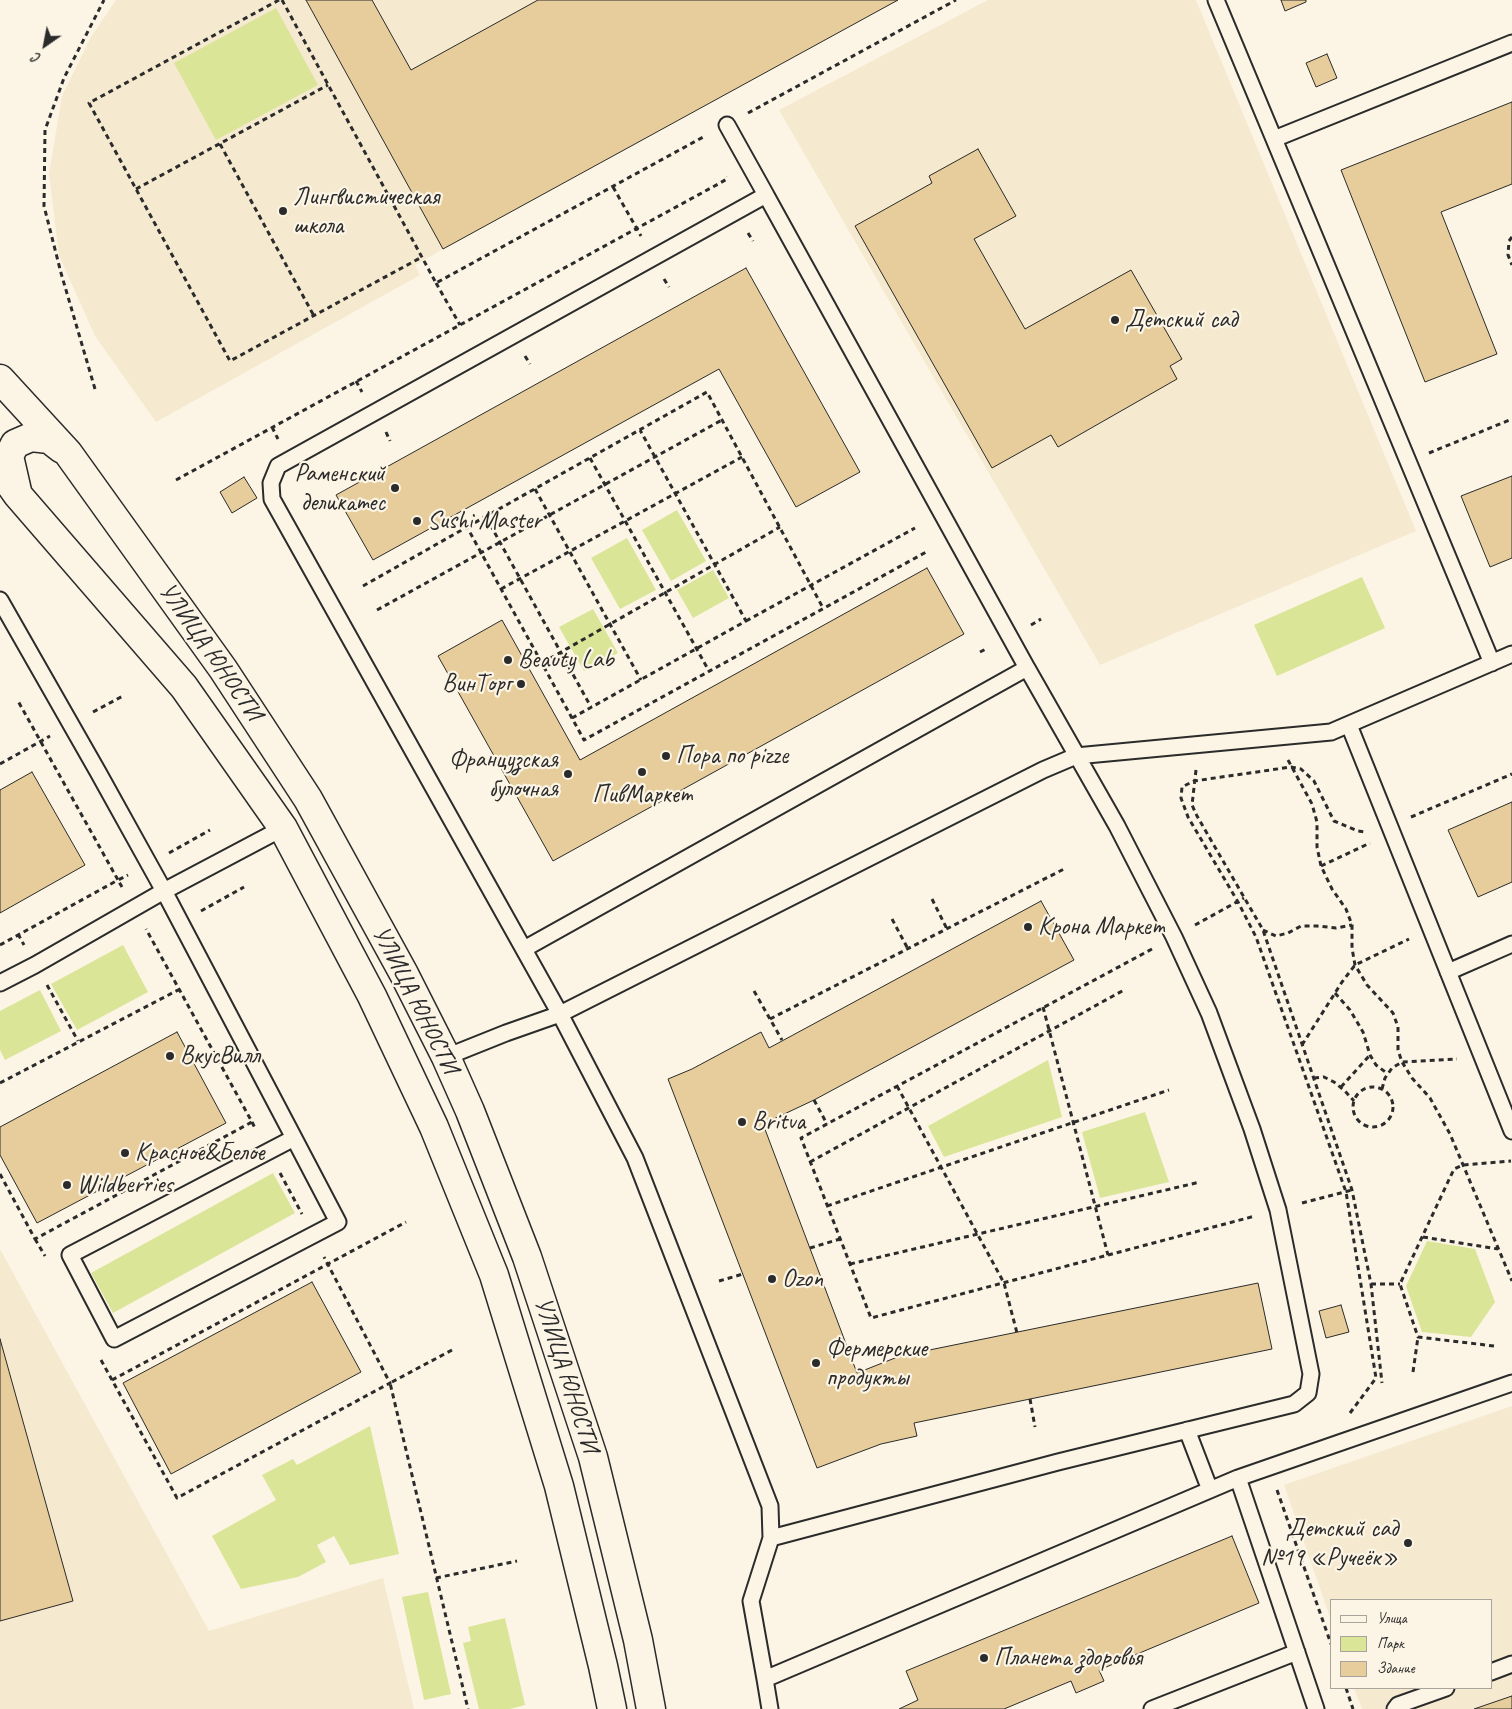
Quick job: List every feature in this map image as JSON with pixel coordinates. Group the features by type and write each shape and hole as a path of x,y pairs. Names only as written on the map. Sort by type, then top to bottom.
{"street":[{"name":"УЛИЦА ЮНОСТИ","path":"0,379 68,453 223,668 308,799 404,974 446,1058 470,1111 527,1257 593,1457 638,1640 651,1709"},
{"path":"18,494 9,456 15,444 31,437 49,439 68,453"},
{"name":"УЛИЦА ЮНОСТИ","path":"0,470 18,494 184,687 283,828 372,996 434,1127 494,1274 559,1486 612,1709"}],"lane":[{"path":"1216,0 1492,663"},
{"path":"1274,140 1512,43"},
{"path":"727,125 1027,668 1117,826 1174,937 1209,1013 1252,1130 1278,1210 1311,1374 1308,1393 1294,1404 1058,1462 771,1538"},
{"path":"766,195 278,466 271,482 272,499 560,1014 635,1158 770,1506 771,1538 751,1601 770,1709"},
{"path":"0,600 164,891 294,1138 338,1222 114,1339 70,1255 294,1138"},
{"path":"446,1058 506,1032 560,1014 1043,770 1076,756 1331,732 1512,654"},
{"path":"524,949 1027,668"},
{"path":"1349,725 1512,1131"},
{"path":"0,983 135,909 164,891 283,828"},
{"path":"1448,972 1512,944"},
{"path":"765,1679 1238,1478 1512,1383"},
{"path":"1188,1430 1210,1490"},
{"path":"1238,1478 1316,1709"},
{"path":"1152,1709 1297,1652"},
{"path":"1492,1672 1512,1664"},
{"path":"1394,1709 1398,1705 1443,1689"}],"path":[{"path":"95,389 61,273 44,206 45,130 64,78 104,0"},
{"path":"422,257 230,361 89,103 280,0 460,325"},
{"path":"436,283 956,0"},
{"path":"136,189 328,85"},
{"path":"220,144 314,316"},
{"path":"176,480 727,179 723,170"},
{"path":"1512,237 1509,241 1508,255 1512,265"},
{"path":"363,586 707,392 823,608"},
{"path":"1428,453 1512,419"},
{"path":"377,610 722,420"},
{"path":"640,430 746,621"},
{"path":"501,589 742,457"},
{"path":"590,458 709,671"},
{"path":"534,489 641,680"},
{"path":"486,517 591,707"},
{"path":"467,527 584,740 928,551"},
{"path":"542,663 780,527"},
{"path":"572,718 915,528"},
{"path":"70,724 123,696"},
{"path":"18,701 180,989 252,1122 35,1239"},
{"path":"0,764 40,742"},
{"path":"1287,759 1315,813 1317,847 1321,866 1332,889 1346,908 1352,925 1352,948 1355,965 1367,985 1393,1013 1398,1027 1398,1050 1402,1062 1412,1078 1430,1098 1450,1134 1512,1281"},
{"path":"1346,1420 1376,1378 1346,1192 1256,937 1188,816 1181,798 1182,787 1194,782 1291,767 1301,769 1314,781 1334,821 1358,832 1372,833 1512,774"},
{"path":"1197,768 1192,805 1263,930 1352,1190 1371,1284 1382,1383"},
{"path":"0,944 210,830"},
{"path":"1321,866 1375,841"},
{"path":"770,1019 1066,868"},
{"path":"1244,898 801,1138 871,1318 1352,1190"},
{"path":"932,899 947,929"},
{"path":"892,919 908,949"},
{"path":"1263,930 1276,936 1288,933 1301,926 1336,928 1352,925"},
{"path":"1302,1045 1355,965 1417,936"},
{"path":"0,1083 180,989"},
{"path":"810,1162 1124,990"},
{"path":"754,991 782,1040"},
{"path":"1335,993 1350,1010 1363,1032 1370,1055 1376,1065 1388,1074"},
{"path":"1044,1008 1108,1255"},
{"path":"1341,1087 1370,1055"},
{"path":"1382,1089 1385,1078 1392,1068 1402,1062 1460,1058"},
{"path":"1314,1078 1324,1077 1334,1082 1354,1101"},
{"path":"897,1086 1004,1282 1017,1332"},
{"path":"1374,1086 1382,1089 1389,1095 1392,1103 1392,1112 1388,1120 1381,1125 1372,1126 1364,1124 1356,1118 1353,1110 1354,1101 1365,1088 1374,1086"},
{"path":"827,1206 1170,1090"},
{"path":"814,1100 827,1124"},
{"path":"1413,1372 1418,1337 1400,1284 1454,1169 1463,1164 1511,1161"},
{"path":"0,1174 49,1264"},
{"path":"850,1264 1200,1182"},
{"path":"112,1380 406,1222"},
{"path":"1422,1237 1498,1249"},
{"path":"810,1248 840,1239"},
{"path":"719,1281 743,1274"},
{"path":"1371,1284 1400,1284"},
{"path":"1418,1337 1494,1346"},
{"path":"99,1355 177,1498 452,1350"},
{"path":"390,1383 468,1709"},
{"path":"1030,1399 1035,1427"},
{"path":"1271,1467 1274,1481 1330,1641"},
{"path":"436,1578 517,1561"},
{"path":"1346,1689 1353,1709"}],"shaded area":[{"name":"Лингвистическая школа","path":"116,0 898,0 443,249 415,265 420,275 156,422 95,336 59,255 49,174 62,96 91,37"},
{"name":"Детский сад","path":"988,0 1196,0 1416,531 1100,665 779,110"},
{"path":"0,1249 209,1631 383,1578 414,1709 0,1709"},
{"name":"Детский сад №19 «Ручеёк»","path":"1512,1406 1512,1709 1362,1709 1354,1689 1492,1689 1492,1599 1330,1599 1330,1617 1284,1485"}],"green space":[{"path":"276,8 318,85 216,140 174,63"},
{"path":"677,510 706,561 671,581 642,530"},
{"path":"627,538 656,590 620,609 591,558"},
{"path":"713,570 729,598 693,618 677,590"},
{"path":"1362,577 1385,628 1277,676 1254,625"},
{"path":"593,609 618,653 584,671 559,627"},
{"path":"123,945 148,992 77,1030 51,984"},
{"path":"40,990 61,1031 5,1060 0,1050 0,1011"},
{"path":"1048,1060 1062,1117 944,1157 928,1126"},
{"path":"1145,1112 1169,1182 1100,1198 1082,1132"},
{"path":"273,1173 295,1213 113,1313 91,1273"},
{"path":"1427,1241 1475,1249 1495,1302 1471,1337 1422,1332 1406,1286"},
{"path":"370,1426 399,1554 350,1565 334,1536 317,1545 326,1562 298,1577 241,1589 212,1536 276,1500 262,1475 293,1459 297,1465"},
{"path":"428,1592 451,1694 424,1700 402,1597"},
{"path":"505,1618 525,1705 510,1709 479,1709 463,1643 471,1641 468,1627"}],"building":[{"path":"306,0 372,0 411,70 538,0 898,0 443,249"},
{"path":"1281,0 1306,0 1306,2 1285,11"},
{"path":"1327,54 1337,78 1316,87 1306,63"},
{"path":"1512,102 1512,184 1441,212 1497,354 1425,382 1341,170"},
{"path":"978,149 1016,216 974,239 1025,329 1131,270 1182,359 1170,366 1177,379 1058,447 1051,435 992,468 855,226 932,183 929,176"},
{"path":"746,268 860,472 796,507 719,369 373,560 336,495"},
{"path":"1512,476 1512,558 1490,567 1461,496"},
{"path":"244,477 257,498 232,513 220,492"},
{"path":"927,568 964,634 553,861 438,656 502,620 580,760"},
{"path":"32,772 85,865 0,913 0,790"},
{"path":"1512,802 1512,882 1478,897 1448,830"},
{"path":"1041,901 1074,960 814,1100 763,1124 857,1373 900,1356 1258,1283 1272,1349 914,1423 917,1436 881,1444 817,1468 668,1079 692,1069 761,1032 769,1048"},
{"path":"177,1032 226,1123 37,1223 0,1155 0,1127"},
{"path":"312,1282 361,1372 171,1474 123,1383"},
{"path":"1341,1305 1349,1332 1326,1338 1319,1311"},
{"path":"0,1339 73,1601 0,1621"},
{"path":"1232,1536 1259,1603 1099,1670 1104,1681 1076,1693 1071,1681 1004,1709 899,1709 918,1700 906,1671"},
{"path":"1512,1696 1512,1709 1474,1709"}],"place":[{"name":"Лингвистическая школа","path":"283,211"},
{"name":"Детский сад","path":"1115,320"},
{"name":"Раменский деликатес","path":"395,488"},
{"name":"Sushi Master","path":"417,521"},
{"name":"Beauty Lab","path":"508,660"},
{"name":"ВинТорг","path":"521,684"},
{"name":"Пора по pizze","path":"666,756"},
{"name":"ПивМаркет","path":"642,772"},
{"name":"Французская булочная","path":"568,774"},
{"name":"Крона Маркет","path":"1028,927"},
{"name":"ВкусВилл","path":"170,1056"},
{"name":"Britva","path":"742,1122"},
{"name":"Красное&Белое","path":"125,1153"},
{"name":"Wildberries","path":"67,1185"},
{"name":"Ozon","path":"772,1279"},
{"name":"Фермерские продукты","path":"816,1363"},
{"name":"Детский сад №19 «Ручеёк»","path":"1408,1543"},
{"name":"Планета здоровья","path":"984,1658"}]}
